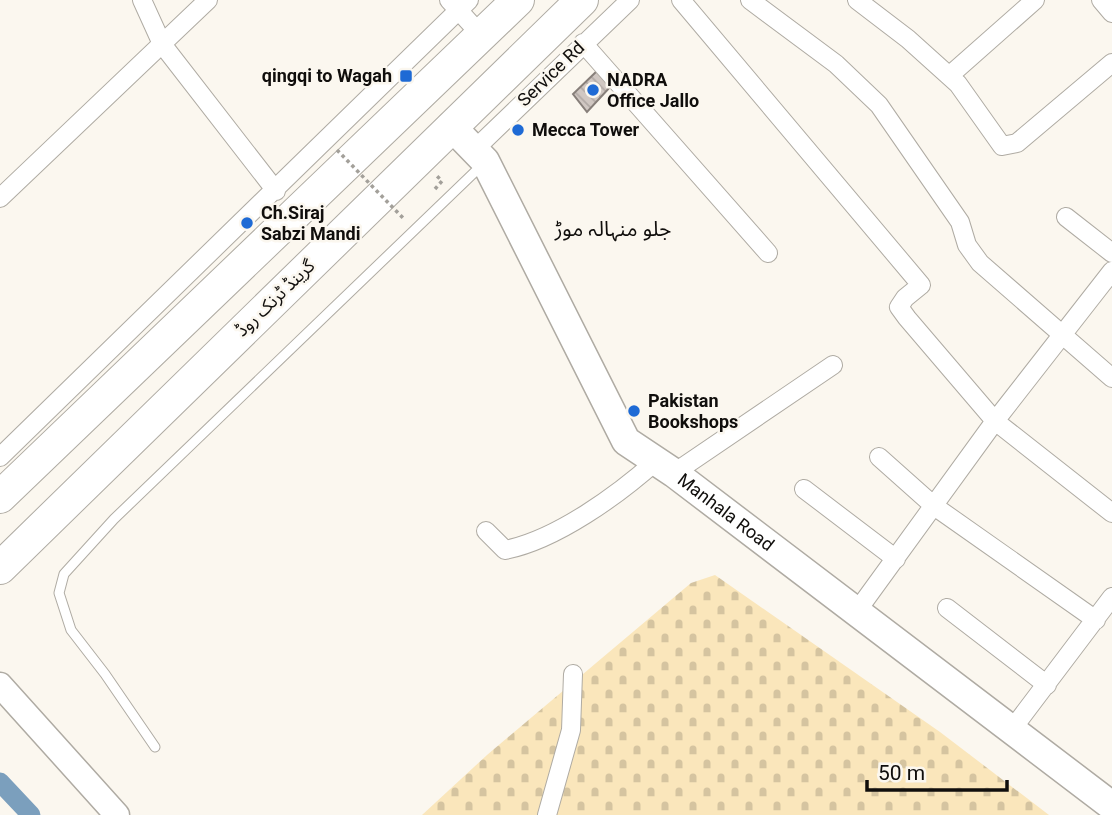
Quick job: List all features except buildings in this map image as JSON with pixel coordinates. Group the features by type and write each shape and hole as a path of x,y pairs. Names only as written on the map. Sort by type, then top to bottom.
{"highway":[{"path":"0,497 519,0"},
{"name":"گرینڈ ٹرنک روڈ","path":"0,568 582,0"}],"main road":[{"name":"Manhala Road","path":"451,126 480,156 626,441 665,467 857,611 1112,806"},
{"path":"0,685 117,815"}],"street":[{"path":"142,0 162,44 276,191"},
{"path":"0,198 208,0"},
{"name":"Service Rd","path":"480,156 583,43 630,0"},
{"path":"681,0 921,285 899,307 995,421 1112,513"},
{"path":"750,0 835,64 879,105 960,222 967,245 980,263 1112,378"},
{"path":"857,0 908,39 949,76 1002,146 1017,143 1112,63"},
{"path":"949,76 1035,0"},
{"path":"1101,0 1112,13"},
{"path":"0,457 276,191 459,3 481,35"},
{"path":"583,43 768,253"},
{"path":"1066,217 1112,253"},
{"path":"857,611 995,421 1112,271"},
{"path":"486,531 505,550 524,546 581,516 631,483 665,467 833,365"},
{"path":"879,457 934,506 1102,619"},
{"path":"804,489 896,559"},
{"path":"1013,729 1102,619 1112,597"},
{"path":"947,608 1047,685"},
{"path":"547,815 571,730 573,674"}],"lane":[{"path":"155,747 71,631 59,593 64,574 114,519 480,156"}],"path":[{"path":"337,150 404,219"}],"green space":[{"path":"715,575 940,732 1049,815 422,815 487,755 691,583"}],"waterway":[{"path":"0,782 31,815"}],"place":[{"name":"qingqi to Wagah","path":"406,76"},
{"name":"NADRA Office Jallo","path":"593,90"},
{"name":"Mecca Tower","path":"518,130"},
{"name":"Ch.Siraj Sabzi Mandi","path":"247,223"},
{"name":"Pakistan Bookshops","path":"634,411"}],"district":[{"name":"جلو منہالہ موڑ","path":"613,229"}]}
